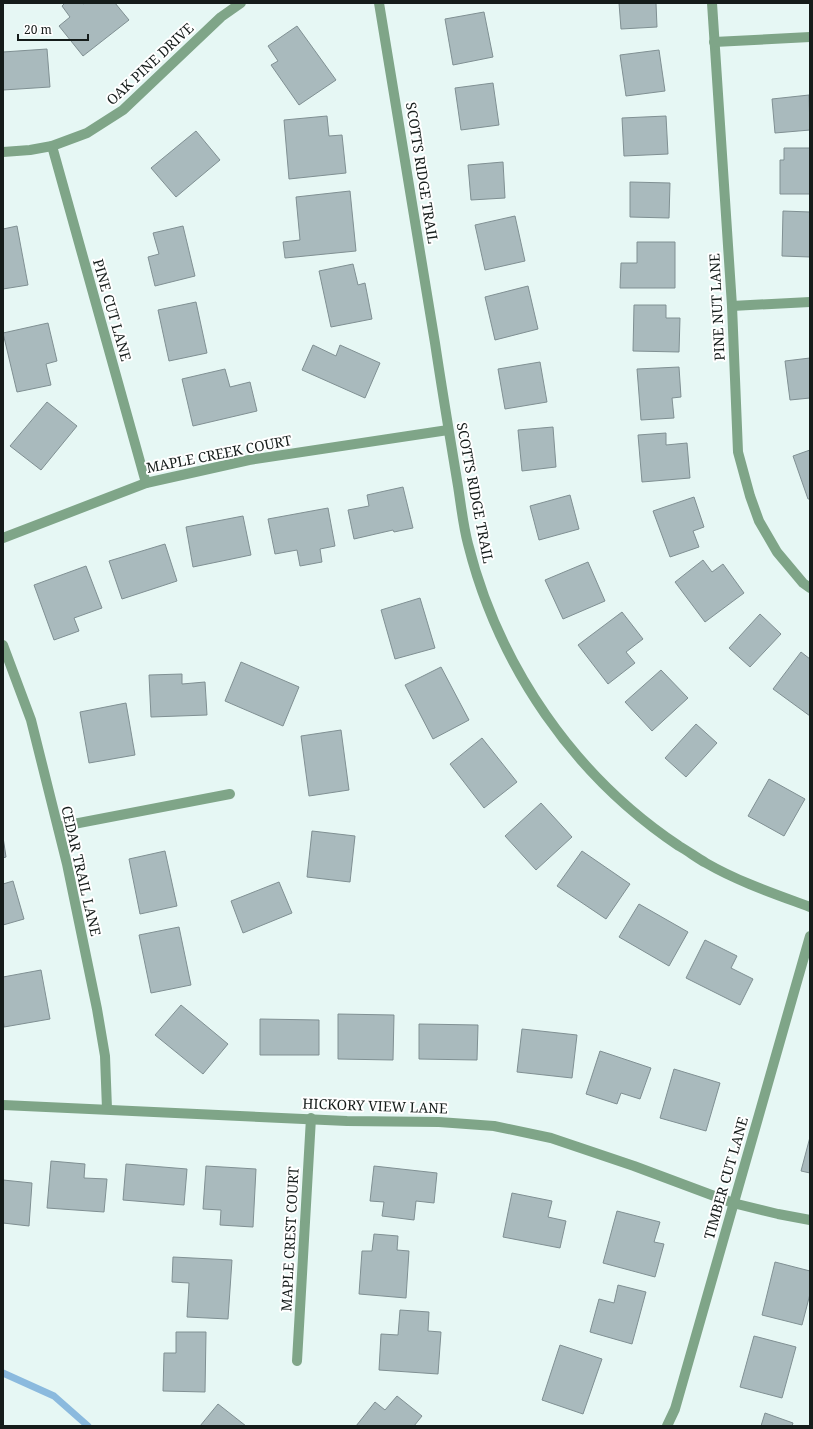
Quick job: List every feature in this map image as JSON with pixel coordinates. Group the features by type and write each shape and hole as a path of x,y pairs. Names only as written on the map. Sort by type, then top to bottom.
{"street":[{"name":"OAK PINE DRIVE","path":"3,152 30,150 52,146 87,133 123,110 221,17 241,3"},
{"name":"SCOTTS RIDGE TRAIL","path":"379,3 415,216 448,430 468,542 480,586 497,628 512,659 530,690 562,736 596,777 622,802 661,834 705,862 746,884 810,907"},
{"name":"PINE NUT LANE","path":"712,3 732,306 738,452 743,474 759,521 777,552 803,583 810,588"},
{"path":"714,42 810,37"},
{"name":"PINE CUT LANE","path":"52,146 146,483"},
{"path":"732,306 810,302"},
{"name":"MAPLE CREEK COURT","path":"3,538 146,483 249,460 448,430"},
{"name":"CEDAR TRAIL LANE","path":"3,645 31,720 58,827 97,1009 105,1056 107,1109"},
{"path":"58,827 230,794"},
{"name":"TIMBER CUT LANE","path":"668,1426 675,1409 810,936"},
{"name":"HICKORY VIEW LANE","path":"3,1105 311,1118 347,1121 439,1122 494,1126 551,1138 634,1166 733,1204 810,1220"},
{"name":"MAPLE CREST COURT","path":"297,1361 311,1118"}],"building":[{"path":"65,3 115,3 129,20 83,56 59,26 70,17 62,6"},
{"path":"619,3 656,3 657,27 621,29"},
{"path":"484,12 493,57 453,65 445,19"},
{"path":"297,26 336,80 299,105 271,65 278,61 268,46"},
{"path":"47,49 50,87 3,90 3,52"},
{"path":"659,50 665,91 626,96 620,55"},
{"path":"493,83 499,125 461,130 455,88"},
{"path":"809,95 810,130 775,133 772,99"},
{"path":"327,116 329,136 342,135 346,173 289,179 284,120"},
{"path":"666,116 668,154 624,156 622,118"},
{"path":"196,131 220,160 176,197 151,168"},
{"path":"784,148 810,148 810,194 780,194 780,160 784,160"},
{"path":"503,162 505,198 471,200 468,165"},
{"path":"630,182 670,183 669,218 630,217"},
{"path":"350,191 356,251 285,258 283,242 300,240 296,197"},
{"path":"783,211 810,212 810,257 782,256"},
{"path":"515,216 525,261 485,270 475,225"},
{"path":"17,226 28,285 3,289 3,229"},
{"path":"183,226 195,276 155,286 148,257 159,254 153,233"},
{"path":"637,242 675,242 675,288 620,288 621,263 637,263"},
{"path":"353,264 358,285 365,283 372,319 331,327 319,271"},
{"path":"528,286 538,329 495,340 485,297"},
{"path":"196,302 207,353 169,361 158,310"},
{"path":"634,305 666,305 666,318 680,318 679,352 633,351"},
{"path":"48,323 57,361 46,364 51,385 17,392 3,333"},
{"path":"313,345 336,356 340,345 380,363 365,398 302,370"},
{"path":"810,358 810,398 790,400 785,361"},
{"path":"540,362 547,402 505,409 498,369"},
{"path":"679,367 681,397 672,398 674,418 641,420 637,369"},
{"path":"225,369 230,387 250,382 257,411 193,426 182,379"},
{"path":"47,402 77,426 41,470 10,446"},
{"path":"553,427 556,467 522,471 518,430"},
{"path":"666,433 666,445 687,443 690,478 642,482 638,435"},
{"path":"810,450 810,499 808,499 793,456"},
{"path":"403,487 413,528 394,532 393,530 354,539 348,510 369,506 367,495"},
{"path":"570,495 579,529 539,540 530,506"},
{"path":"694,497 704,527 693,531 699,547 670,557 653,511"},
{"path":"328,508 335,546 320,549 322,562 300,566 297,550 275,554 268,519"},
{"path":"243,516 251,555 193,567 186,527"},
{"path":"165,544 177,581 122,599 109,561"},
{"path":"703,560 712,572 723,564 744,593 705,622 675,582"},
{"path":"588,562 605,601 563,619 545,580"},
{"path":"86,566 102,608 74,618 79,631 54,640 34,585"},
{"path":"420,598 435,648 395,659 381,610"},
{"path":"622,612 643,639 626,652 635,663 608,684 578,645"},
{"path":"760,614 781,634 750,667 729,648"},
{"path":"801,652 810,659 810,716 773,689"},
{"path":"241,662 299,687 283,726 225,701"},
{"path":"441,667 469,720 433,739 405,685"},
{"path":"661,670 688,698 652,731 625,702"},
{"path":"182,674 182,684 205,682 207,715 151,717 149,675"},
{"path":"126,703 135,755 89,763 80,712"},
{"path":"696,724 717,743 686,777 665,758"},
{"path":"341,730 349,790 309,796 301,736"},
{"path":"482,738 517,782 484,808 450,764"},
{"path":"769,779 805,799 784,836 748,816"},
{"path":"541,803 572,837 536,870 505,836"},
{"path":"312,831 355,836 350,882 307,877"},
{"path":"3,837 6,857 3,858"},
{"path":"165,851 177,906 140,914 129,859"},
{"path":"582,851 630,884 606,919 557,886"},
{"path":"13,881 24,919 3,925 3,884"},
{"path":"279,882 292,913 243,933 231,901"},
{"path":"639,904 688,932 669,966 619,937"},
{"path":"179,927 191,985 151,993 139,935"},
{"path":"705,940 737,956 731,968 753,979 740,1005 686,978"},
{"path":"41,970 50,1019 4,1027 3,977"},
{"path":"181,1005 228,1044 203,1074 155,1035"},
{"path":"338,1014 394,1015 393,1060 338,1059"},
{"path":"260,1019 319,1020 319,1055 260,1055"},
{"path":"419,1024 478,1025 477,1060 419,1059"},
{"path":"522,1029 577,1035 572,1078 517,1072"},
{"path":"600,1051 651,1068 640,1099 621,1093 617,1104 586,1094"},
{"path":"674,1069 720,1083 706,1131 660,1118"},
{"path":"810,1137 810,1173 801,1171"},
{"path":"51,1161 85,1164 84,1178 107,1179 104,1212 47,1208"},
{"path":"126,1164 187,1169 184,1205 123,1200"},
{"path":"206,1166 256,1169 253,1227 220,1225 221,1210 203,1209"},
{"path":"374,1166 437,1173 434,1203 416,1201 414,1220 382,1216 384,1202 370,1201"},
{"path":"3,1180 32,1183 29,1226 3,1223"},
{"path":"512,1193 552,1201 548,1217 566,1221 560,1248 503,1237"},
{"path":"617,1211 660,1222 654,1242 664,1244 655,1277 603,1263"},
{"path":"374,1234 398,1236 397,1250 409,1251 406,1298 359,1294 362,1251 372,1251"},
{"path":"173,1257 232,1260 228,1319 187,1317 189,1283 172,1282"},
{"path":"775,1262 810,1271 810,1294 802,1325 762,1315"},
{"path":"618,1285 646,1292 632,1344 590,1332 599,1299 614,1303"},
{"path":"400,1310 429,1312 428,1331 441,1332 438,1374 379,1370 381,1334 398,1335"},
{"path":"176,1332 206,1332 205,1392 163,1391 164,1353 176,1353"},
{"path":"754,1336 796,1347 782,1398 740,1387"},
{"path":"560,1345 602,1359 583,1414 542,1400"},
{"path":"397,1396 422,1416 414,1426 356,1426 375,1402 385,1410"},
{"path":"218,1404 246,1426 200,1426"},
{"path":"765,1413 793,1423 792,1426 761,1426"}],"waterway":[{"path":"3,1373 54,1396 88,1426"}]}
